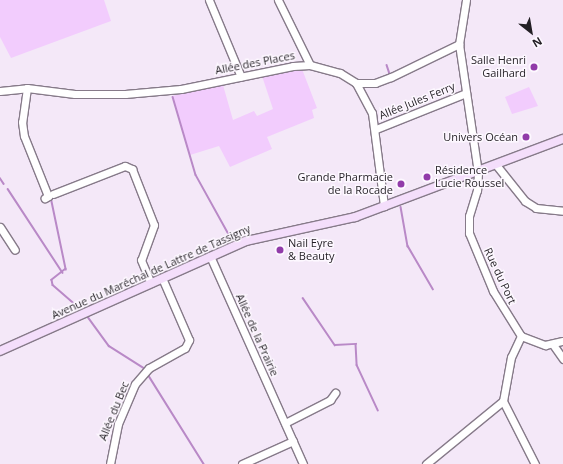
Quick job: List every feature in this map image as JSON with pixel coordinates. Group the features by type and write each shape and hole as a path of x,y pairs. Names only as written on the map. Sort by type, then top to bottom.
{"main road":[{"name":"Avenue du Maréchal de Lattre de Tassigny","path":"0,351 210,256 260,236 342,221 497,166 563,139"}],"street":[{"path":"209,0 241,77"},
{"path":"278,0 310,65"},
{"name":"Rue du Port","path":"466,0 459,44 478,173 477,190 469,216 469,233 493,291 521,336"},
{"path":"384,206 376,129 372,113 356,83 375,83 391,77 459,44"},
{"name":"Allée des Places","path":"0,91 27,88 75,94 125,94 181,89 310,65 340,73 356,83"},
{"path":"27,88 22,122 24,136 48,196 45,198"},
{"name":"Allée Jules Ferry","path":"376,129 466,93"},
{"path":"53,194 125,166 132,169 154,225 141,260 151,283"},
{"path":"497,166 525,201 536,208 563,211"},
{"path":"0,227 15,250"},
{"name":"Allée de la Prairie","path":"210,256 303,464"},
{"name":"Allée du Bec","path":"110,464 118,424 134,384 148,368 186,348 189,340 162,278"},
{"path":"535,464 503,401 511,358 521,336 554,346 563,359"},
{"path":"554,346 563,341"},
{"path":"285,423 330,400 335,393"},
{"path":"426,464 503,401"},
{"path":"242,464 293,441"}],"shaded area":[{"path":"0,0 104,0 111,21 11,58 0,37"},
{"path":"302,69 317,108 312,110 314,118 267,137 272,149 230,167 219,146 190,155 172,96 223,85 233,120 254,111 257,116 273,109 262,76"},
{"path":"529,87 538,106 512,114 505,97"}],"waterway":[{"path":"387,65 390,74"},
{"path":"173,97 196,175 232,240"},
{"path":"0,178 4,184"},
{"path":"8,189 63,273"},
{"path":"51,197 66,269 52,280 53,285 79,308"},
{"path":"401,207 408,246 433,289"},
{"path":"303,298 335,345 356,344 357,365 378,410"},
{"path":"88,317 109,346 144,368"},
{"path":"149,376 204,464"}],"place":[{"name":"Salle Henri Gailhard","path":"534,67"},
{"name":"Univers Océan","path":"526,137"},
{"name":"Résidence Lucie Roussel","path":"427,177"},
{"name":"Grande Pharmacie de la Rocade","path":"401,184"},
{"name":"Nail Eyre & Beauty","path":"280,250"}]}
